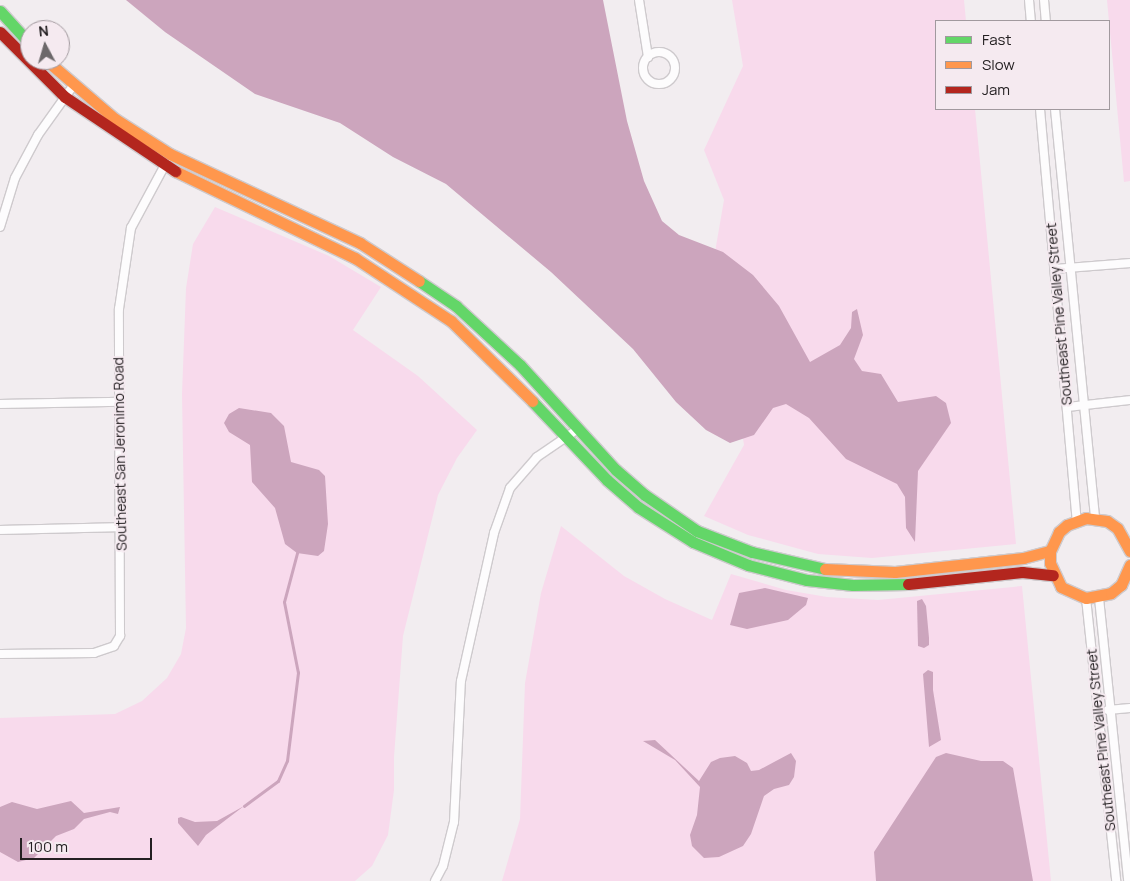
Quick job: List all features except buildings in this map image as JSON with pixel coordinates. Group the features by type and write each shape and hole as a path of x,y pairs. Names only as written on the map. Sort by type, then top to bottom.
{"street":[{"path":"639,0 648,57 643,66 649,81 659,84 673,77 676,66 667,54 657,52 648,57"},
{"path":"1029,0 1031,20"},
{"path":"1044,0 1046,20"},
{"path":"0,11 20,33"},
{"path":"0,32 65,97 164,166 221,196 355,258 451,321 513,379 565,439 638,507 693,542 748,565 807,580 853,585 896,585 1022,572 1053,575"},
{"path":"56,70 73,86 170,154 360,243 456,306 520,365 616,470 645,495 697,531 752,552 803,565 895,572 1023,558 1050,551"},
{"path":"0,227 15,178 38,135 73,86"},
{"name":"Southeast Pine Valley Street","path":"1040,110 1077,520"},
{"name":"Southeast Pine Valley Street","path":"1055,110 1095,518"},
{"name":"Southeast San Jeronimo Road","path":"0,654 94,653 114,646 120,636 122,619 122,527 118,402 119,309 131,228 170,154"},
{"path":"1054,269 1130,263"},
{"path":"1067,407 1130,400"},
{"path":"0,404 118,402"},
{"path":"435,881 442,866 454,822 461,682 494,533 510,488 538,458 578,429"},
{"path":"1129,570 1121,585 1099,598 1086,598 1061,587 1053,575 1050,551 1059,532 1077,520 1095,518 1107,521 1128,538 1130,551"},
{"path":"0,530 122,527"},
{"name":"Southeast Pine Valley Street","path":"1086,598 1116,881"},
{"name":"Southeast Pine Valley Street","path":"1099,598 1128,856 1128,881"},
{"path":"1099,711 1130,708"},
{"path":"1113,857 1128,856"}],"shaded area":[{"path":"126,0 603,0 627,121 644,181 662,221 679,235 723,252 753,275 779,306 810,362 840,345 851,328 852,312 857,309 863,335 854,359 862,371 881,374 898,402 936,396 946,403 951,423 918,471 915,542 906,528 905,497 897,484 846,459 809,418 786,404 773,408 754,435 730,443 706,430 676,402 633,349 551,272 446,184 393,157 340,123 255,94 165,32"},
{"path":"732,0 964,0 966,20 935,20 935,110 975,110 1016,544 872,558 818,554 748,535 704,516 744,445 715,252 724,200 704,150 743,66"},
{"path":"1107,0 1130,0 1130,181 1124,182 1110,20"},
{"path":"215,207 329,256 381,287 353,330 418,376 477,430 457,458 438,495 403,636 394,757 394,790 388,835 372,866 355,881 0,881 0,718 115,714 142,701 167,678 181,654 186,628 182,394 186,288 193,244"},
{"path":"239,408 271,413 284,426 291,462 319,470 325,476 328,524 324,551 318,556 297,553 285,544 275,508 252,482 250,445 229,432 224,423 229,414"},
{"path":"561,526 624,576 665,599 712,620 731,574 786,590 827,597 878,600 1022,586 1051,881 502,881 520,819 525,683 541,593"},
{"path":"765,588 808,598 806,605 788,620 747,629 730,625 739,593"},
{"path":"922,599 926,606 929,638 929,645 924,648 918,646 917,601"},
{"path":"928,670 933,672 933,690 941,740 929,747 923,674"},
{"path":"655,740 699,781 711,762 720,758 735,756 747,763 751,771 759,770 791,753 796,761 794,777 789,785 774,789 764,796 751,834 743,846 719,857 704,858 692,846 690,835 697,815 700,787 675,760 643,741"},
{"path":"946,753 981,761 1003,761 1013,768 1033,881 876,881 874,852 936,757"},
{"path":"71,801 84,813 120,807 118,814 110,812 84,819 74,829 56,836 34,858 18,862 0,852 0,807 12,802 37,809"},
{"path":"244,806 206,835 198,846 178,823 178,818 181,817 195,822 217,821"}],"waterway":[{"path":"244,806 278,781 287,761 298,673 284,602 297,553"}],"traffic: fast":[{"path":"0,11 20,33"},
{"path":"419,281 456,306 520,365 616,470 645,495 697,531 752,552 825,569"},
{"path":"532,401 607,480 638,507 693,542 748,565 807,580 853,585 908,584"}],"traffic: slow":[{"path":"58,70 115,119 170,154 360,243 419,281"},
{"path":"175,171 355,258 451,321 532,401"},
{"path":"1130,551 1117,528 1107,521 1086,518 1067,525 1059,532 1050,551 1050,563 1061,587 1086,598 1111,593 1121,585 1130,565"},
{"path":"825,569 895,572 1023,558 1050,551"}],"traffic: jam":[{"path":"0,32 65,97 175,171"},
{"path":"908,584 1022,572 1053,575"}]}
